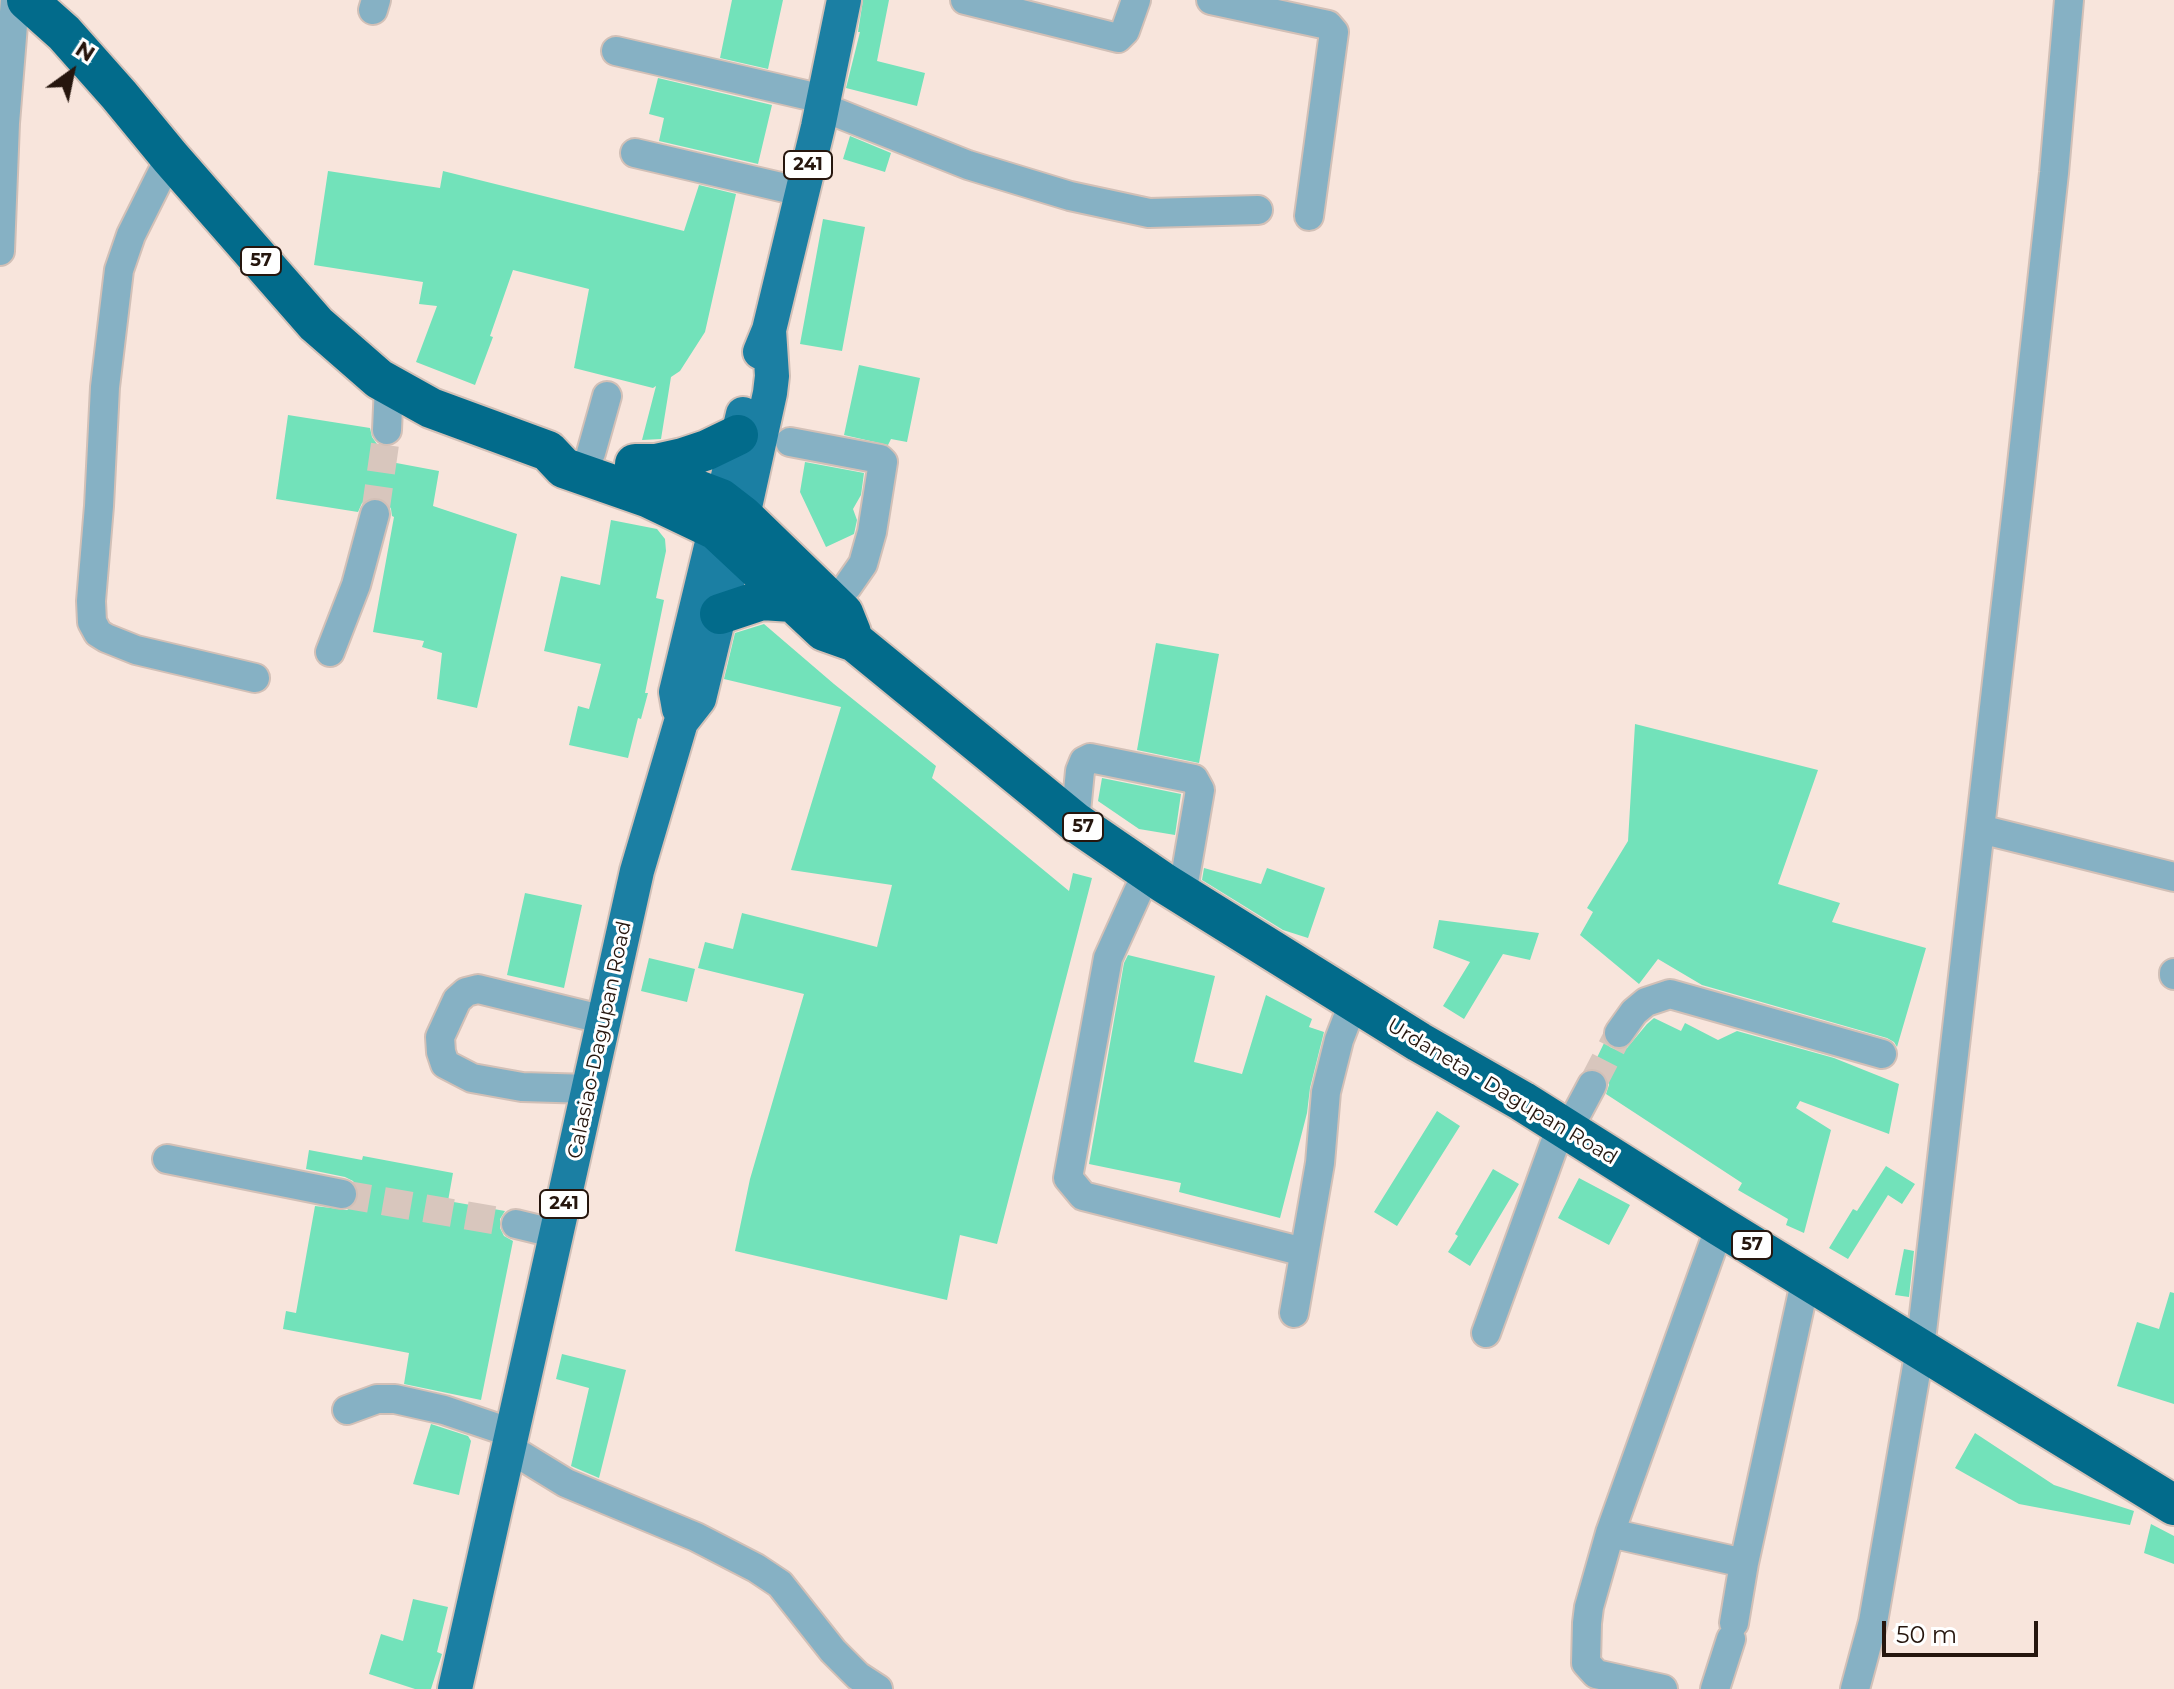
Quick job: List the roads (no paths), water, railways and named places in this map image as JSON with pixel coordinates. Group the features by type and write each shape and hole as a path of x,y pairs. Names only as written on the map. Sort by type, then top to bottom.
{"highway":[{"name":"57","path":"27,0 64,33 316,324 389,385 431,408 548,451 564,468 729,523"},
{"path":"608,458 656,464 707,450 738,435"},
{"name":"57","path":"548,451 569,446 608,458 729,523"},
{"name":"Urdaneta - Dagupan Road","path":"729,523 792,602 824,631 855,642 1075,822 1147,872 2174,1505"},
{"name":"Urdaneta - Dagupan Road","path":"729,523 843,613 855,642"},
{"path":"720,614 762,600 792,602"}],"main road":[{"name":"241","path":"729,523 738,435 753,373 769,330 844,0"},
{"name":"241","path":"729,523 770,393 769,330"},
{"name":"Calasiao-Dagupan Road","path":"455,1689 637,871 681,722 699,699 720,614 729,523"},
{"name":"Calasiao-Dagupan Road","path":"681,722 676,692 729,523"}],"street":[{"path":"0,251 5,123 15,0"},
{"path":"965,0 1118,38 1125,31 1136,0"},
{"path":"1211,0 1328,25 1334,32 1309,216"},
{"path":"1855,1689 1873,1622 1920,1349 2047,235 2069,0"},
{"path":"616,51 823,103 968,165 1070,196 1149,213 1258,210"},
{"path":"635,153 802,192"},
{"path":"170,157 131,235 119,270 105,387 92,622 98,633 136,650 255,678"},
{"path":"387,430 389,385"},
{"path":"607,396 608,458"},
{"path":"790,442 883,462 872,532 863,564 847,587"},
{"path":"330,652 356,585 375,514"},
{"path":"1075,822 1080,771 1084,761 1090,758 1194,779 1200,790 1182,895"},
{"path":"1980,829 2174,877"},
{"path":"1147,872 1108,958 1068,1178 1083,1196 1304,1252"},
{"path":"590,1089 522,1087 472,1078 445,1064 440,1037 457,1000 466,992 478,989 605,1020"},
{"path":"1619,1033 1634,1012 1646,1002 1670,994 1882,1054"},
{"path":"1294,1313 1320,1163 1326,1092 1339,1040 1354,1001"},
{"path":"1486,1333 1564,1128 1592,1085"},
{"path":"167,1159 342,1194"},
{"path":"516,1224 557,1234"},
{"path":"1663,1689 1596,1674 1586,1663 1587,1623 1610,1533 1720,1226"},
{"path":"1715,1689 1732,1631 1806,1278"},
{"path":"347,1410 377,1399 395,1399 444,1410 511,1440 566,1483 696,1537 756,1568 780,1584 833,1651 858,1676 878,1689"},
{"path":"1610,1533 1744,1563"}],"tunnel":[{"path":"375,514 387,430"},
{"path":"1592,1085 1619,1033"},
{"path":"342,1194 516,1224"}]}
